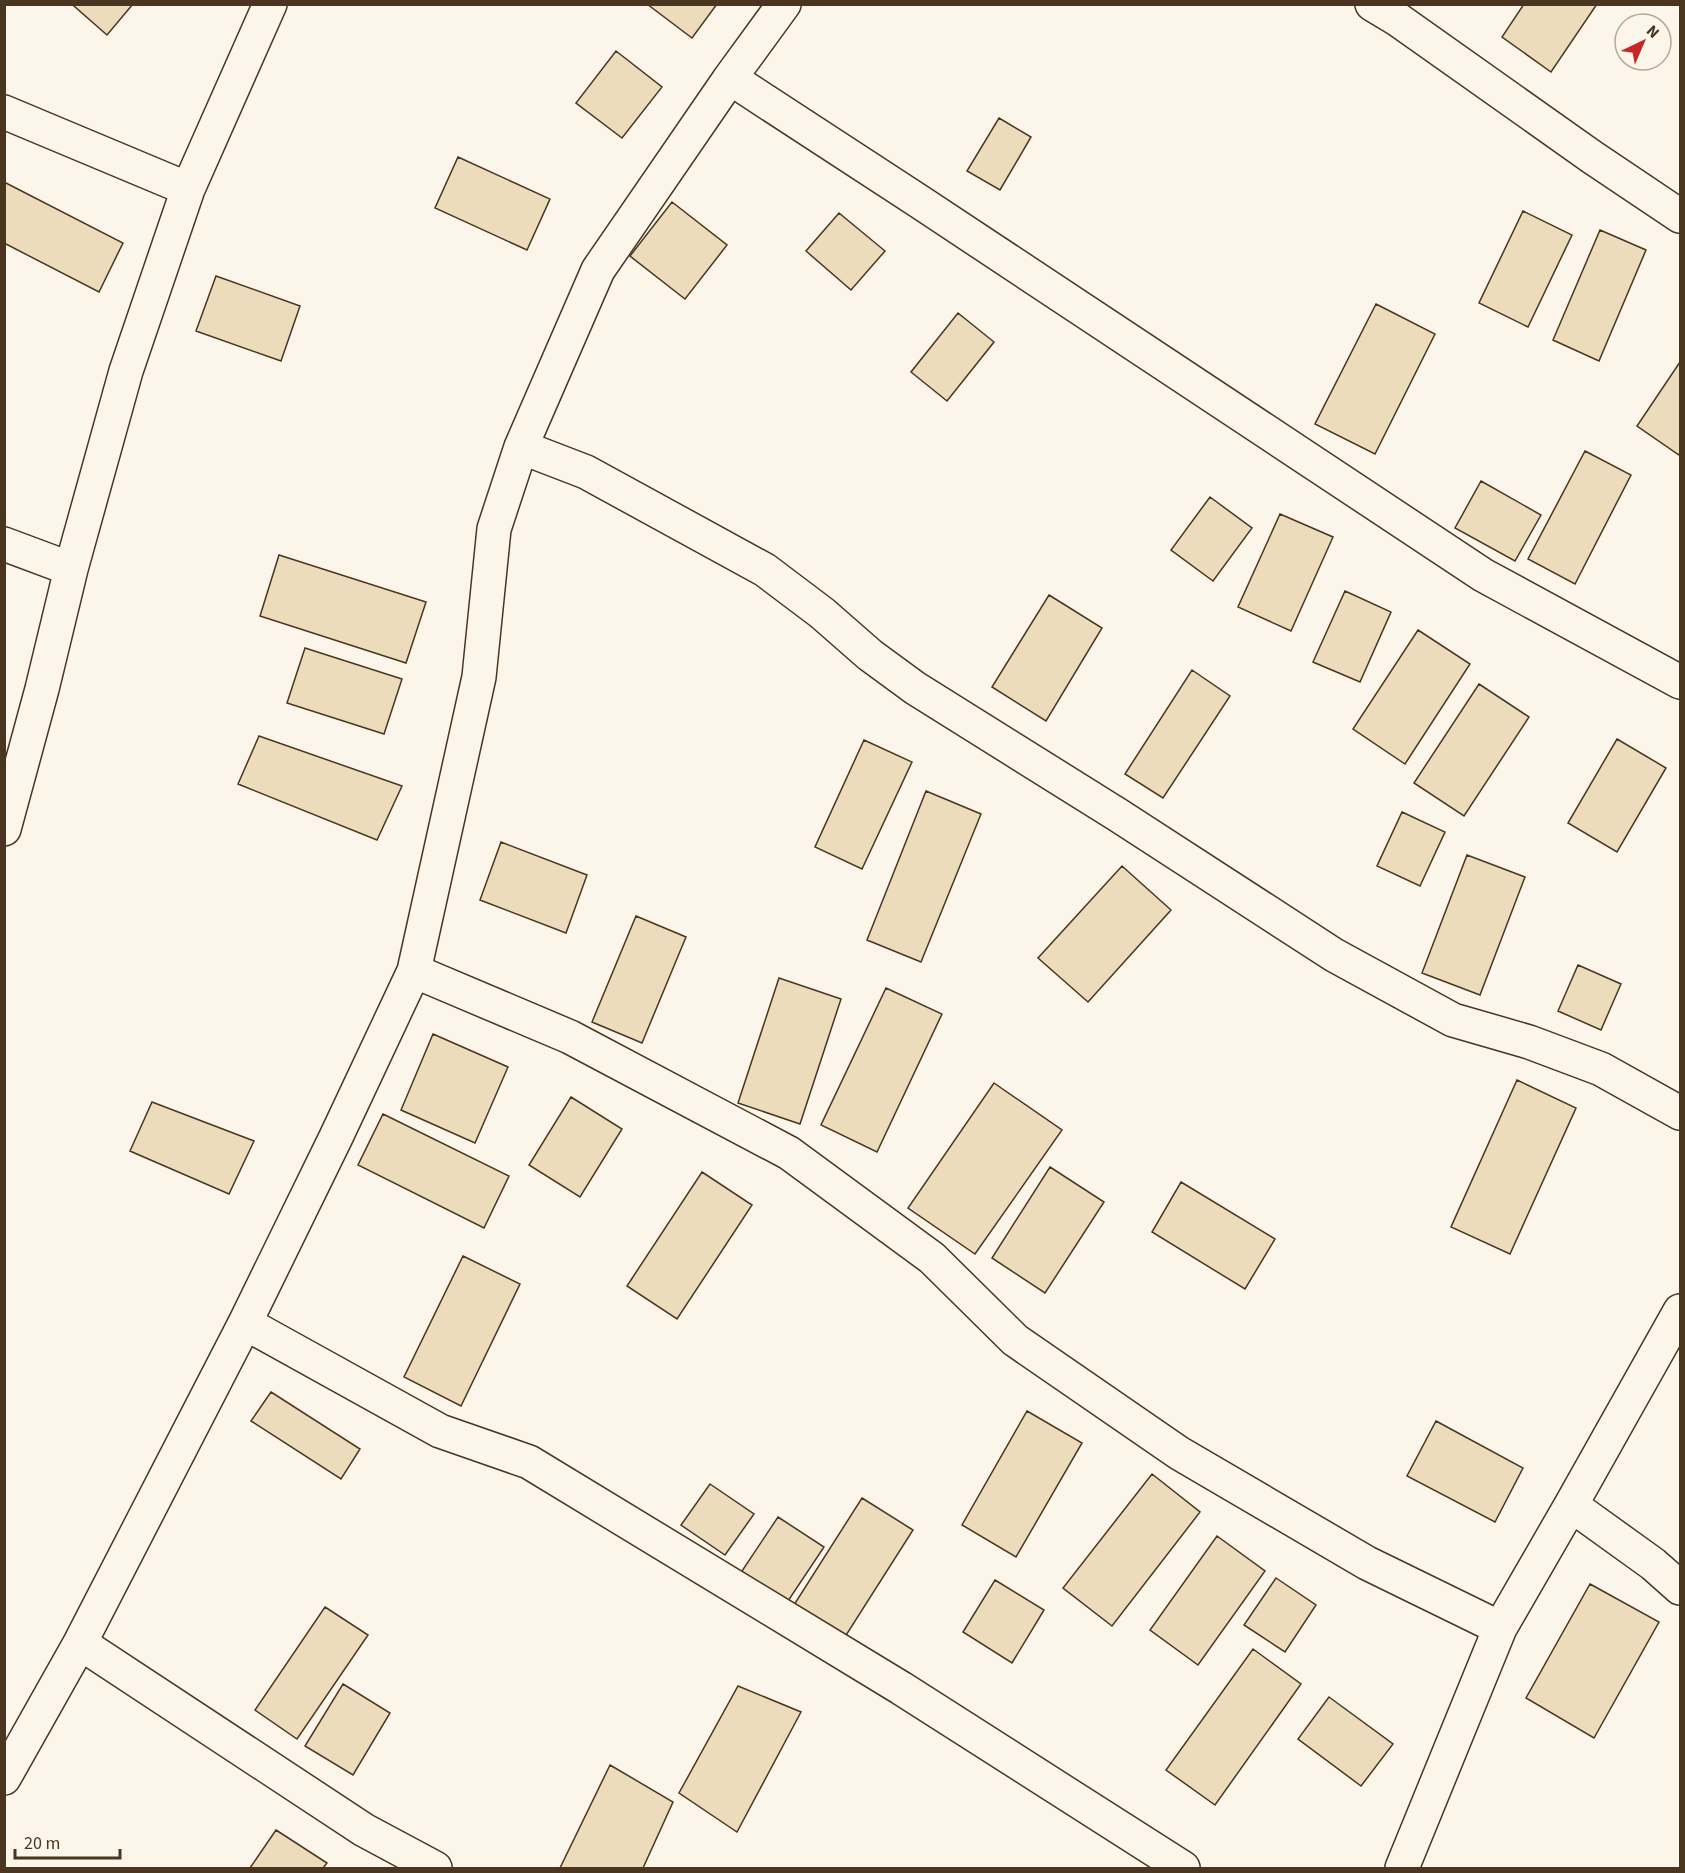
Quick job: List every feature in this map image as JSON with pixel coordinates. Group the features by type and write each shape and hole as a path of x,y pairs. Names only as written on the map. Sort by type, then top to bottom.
{"street":[{"path":"4,829 42,689 70,569 126,371 188,189 270,4"},
{"path":"4,1778 80,1643 245,1323 414,970 479,677 494,529 521,447 598,270 730,78 784,4"},
{"path":"1372,4 1397,19 1592,157 1680,216"},
{"path":"730,78 1483,575 1680,682"},
{"path":"4,112 188,189"},
{"path":"521,447 586,472 765,570 822,613 870,655 915,688 1118,815 1334,955 1453,1020 1529,1042 1601,1069 1680,1113"},
{"path":"4,544 70,569"},
{"path":"414,970 570,1037 789,1153 932,1258 1016,1340 1179,1453 1367,1563 1500,1629"},
{"path":"1402,1869 1500,1629 1680,1311"},
{"path":"245,1323 440,1431 529,1462 901,1688 1184,1869"},
{"path":"1571,1505 1653,1564 1680,1588"},
{"path":"80,1643 364,1830 435,1869"}],"building":[{"path":"75,4 133,4 107,35 74,6"},
{"path":"647,4 717,4 692,38"},
{"path":"1524,4 1597,4 1551,72 1502,37"},
{"path":"616,51 662,87 622,138 576,103"},
{"path":"999,118 1031,137 1000,190 967,171"},
{"path":"458,157 550,199 527,250 435,208"},
{"path":"4,182 123,243 99,292 4,243"},
{"path":"672,202 727,245 685,299 630,256"},
{"path":"1523,211 1572,235 1528,327 1479,303"},
{"path":"839,213 885,251 851,290 806,251"},
{"path":"1600,230 1646,250 1599,361 1553,340"},
{"path":"216,276 300,306 281,361 196,331"},
{"path":"1376,304 1435,334 1375,454 1315,424"},
{"path":"958,313 994,342 947,401 911,372"},
{"path":"1680,362 1680,452 1679,455 1637,426"},
{"path":"1585,451 1631,475 1575,584 1528,559"},
{"path":"1481,481 1541,515 1515,561 1455,528"},
{"path":"1210,497 1252,528 1213,581 1171,550"},
{"path":"1280,514 1333,537 1291,631 1238,607"},
{"path":"279,555 426,602 406,663 260,616"},
{"path":"1345,591 1391,612 1360,682 1313,662"},
{"path":"1049,595 1102,628 1046,721 992,687"},
{"path":"1418,630 1470,664 1405,764 1353,729"},
{"path":"305,648 402,679 384,734 287,703"},
{"path":"1192,670 1230,696 1163,798 1125,774"},
{"path":"1479,684 1529,717 1464,816 1414,783"},
{"path":"259,736 402,786 377,840 238,784"},
{"path":"1617,739 1666,768 1617,852 1568,823"},
{"path":"864,740 912,762 862,869 815,847"},
{"path":"926,791 981,814 921,962 867,940"},
{"path":"1402,812 1445,832 1420,886 1377,866"},
{"path":"501,842 587,875 566,933 480,900"},
{"path":"1467,855 1525,877 1480,995 1422,973"},
{"path":"1122,866 1171,910 1088,1002 1038,958"},
{"path":"636,916 686,937 642,1043 592,1022"},
{"path":"1578,965 1621,984 1601,1030 1558,1011"},
{"path":"779,978 841,999 800,1124 738,1103"},
{"path":"886,988 942,1014 877,1152 821,1125"},
{"path":"433,1034 508,1067 475,1143 401,1110"},
{"path":"1517,1080 1576,1108 1510,1254 1451,1227"},
{"path":"994,1083 1062,1130 975,1254 908,1208"},
{"path":"571,1097 622,1129 580,1197 529,1165"},
{"path":"152,1102 254,1141 229,1194 130,1151"},
{"path":"383,1114 509,1176 484,1228 358,1165"},
{"path":"1050,1167 1104,1202 1045,1293 992,1258"},
{"path":"702,1172 752,1205 677,1319 627,1286"},
{"path":"1181,1182 1275,1239 1245,1289 1152,1232"},
{"path":"463,1256 520,1284 461,1406 404,1377"},
{"path":"271,1392 360,1449 341,1479 251,1421"},
{"path":"1027,1411 1082,1443 1016,1557 962,1525"},
{"path":"1436,1421 1523,1468 1495,1522 1407,1476"},
{"path":"1152,1474 1200,1512 1112,1626 1063,1588"},
{"path":"710,1484 754,1514 725,1555 681,1525"},
{"path":"862,1498 913,1530 843,1640 792,1608"},
{"path":"778,1517 824,1547 786,1604 740,1574"},
{"path":"1217,1536 1265,1571 1198,1665 1150,1630"},
{"path":"1276,1578 1316,1605 1285,1652 1244,1625"},
{"path":"995,1580 1044,1610 1012,1663 963,1632"},
{"path":"1590,1584 1659,1622 1594,1738 1526,1698"},
{"path":"325,1607 368,1635 297,1739 255,1710"},
{"path":"1253,1649 1301,1684 1215,1805 1166,1770"},
{"path":"343,1684 390,1713 353,1775 305,1746"},
{"path":"738,1686 801,1712 737,1832 679,1793"},
{"path":"1329,1697 1393,1744 1361,1786 1298,1739"},
{"path":"610,1765 673,1802 643,1868 560,1868"},
{"path":"276,1830 327,1863 323,1868 250,1868"}]}
